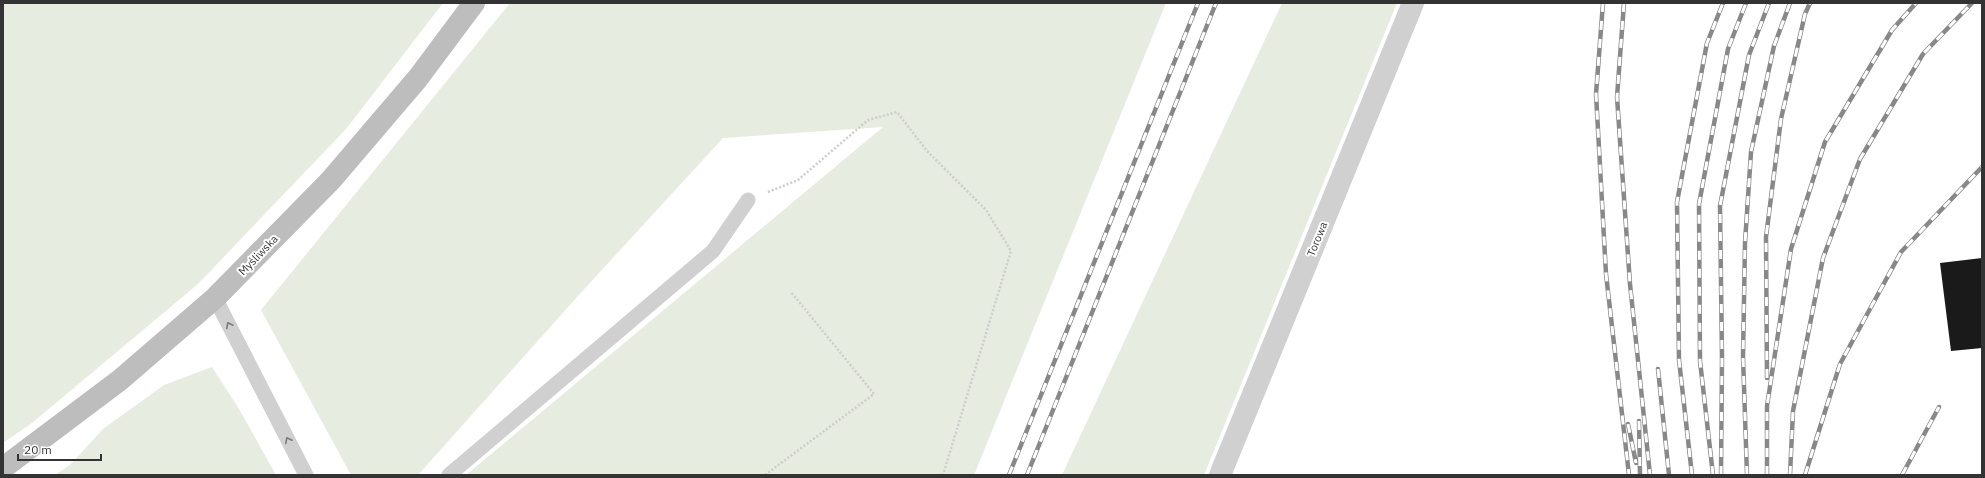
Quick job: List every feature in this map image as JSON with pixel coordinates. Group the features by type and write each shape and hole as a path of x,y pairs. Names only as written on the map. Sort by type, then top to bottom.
{"street":[{"name":"Myśliwska","path":"3,468 120,380 215,298 330,180 418,78 474,3"},
{"name":"Torowa","path":"1220,475 1413,3"}],"lane":[{"path":"449,475 713,251 748,200"},
{"path":"215,298 306,475"}],"path":[{"path":"748,200 798,180 868,120 897,112 927,151 986,210 1011,251 943,475"},
{"path":"765,475 874,394 791,292"}],"shaded area":[{"path":"3,3 443,3 346,129 198,284 32,423 3,443"},
{"path":"510,3 1166,3 974,475 466,475 883,127 723,138 577,297 418,475 351,475 261,310"},
{"path":"1282,3 1397,3 1204,475 1062,475"},
{"path":"212,367 239,409 276,475 55,475 70,465 103,429 164,385"}],"building":[{"path":"1982,258 1982,348 1951,351 1940,263"}],"railway":[{"path":"1009,475 1198,3"},
{"path":"1027,475 1216,3"},
{"path":"1603,3 1596,94 1606,274 1629,475"},
{"path":"1624,3 1617,97 1630,284 1650,475"},
{"path":"1692,475 1679,360 1677,202 1707,43 1723,3"},
{"path":"1713,475 1700,361 1699,204 1728,49 1746,3"},
{"path":"1721,475 1722,357 1720,206 1749,55 1769,3"},
{"path":"1747,475 1743,357 1745,243 1751,152 1774,46 1790,3"},
{"path":"1767,378 1766,237 1781,119 1805,14 1810,3"},
{"path":"1767,475 1767,406 1791,249 1825,142 1892,30 1916,3"},
{"path":"1790,475 1793,411 1823,258 1860,159 1923,54 1972,3"},
{"path":"1805,475 1840,364 1901,252 1982,167"},
{"path":"1658,369 1669,475"},
{"path":"1902,475 1939,407"},
{"path":"1639,421 1640,475"},
{"path":"1628,424 1636,463"}]}
